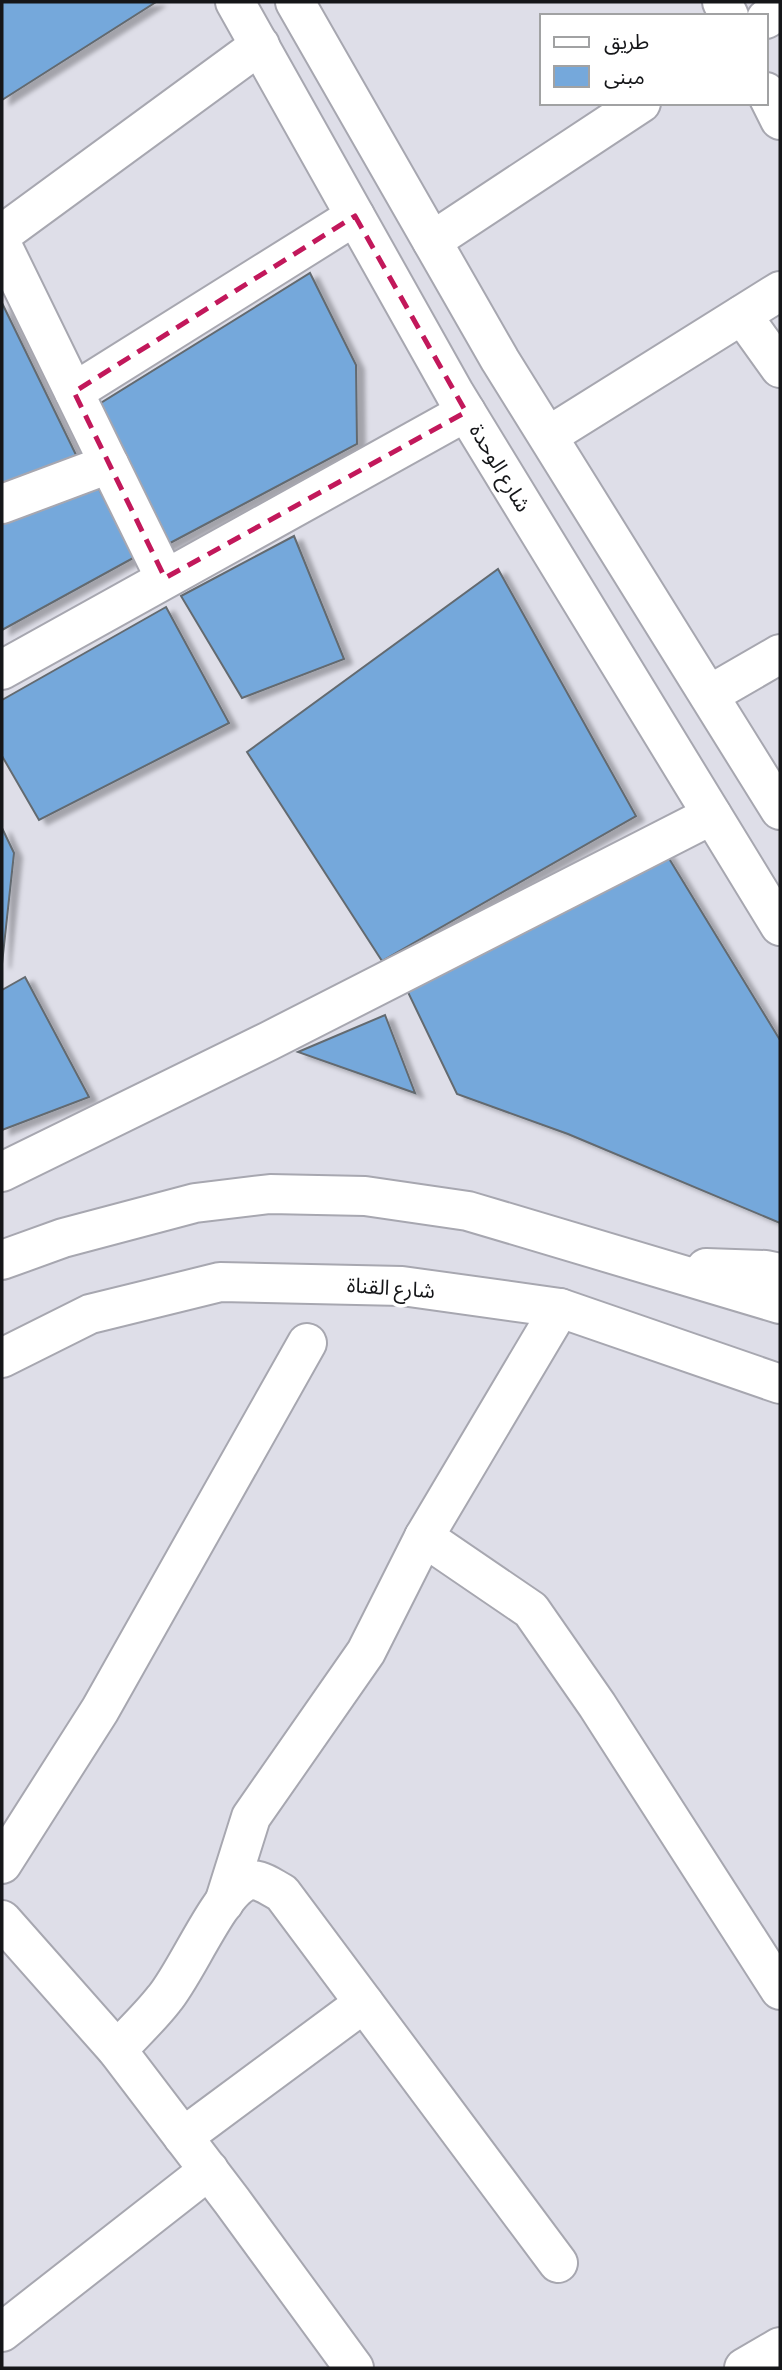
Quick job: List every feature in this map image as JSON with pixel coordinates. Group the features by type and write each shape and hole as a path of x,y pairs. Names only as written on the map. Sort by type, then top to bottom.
{"street":[{"name":"شارع الوحدة","path":"235,2 466,412 780,926"},
{"path":"306,7 432,241 500,360 780,810"},
{"path":"2,234 260,45"},
{"path":"768,96 780,120"},
{"path":"432,241 638,105"},
{"path":"74,393 355,216"},
{"path":"2,244 165,578"},
{"path":"548,436 780,291"},
{"path":"742,315 780,369"},
{"path":"2,670 466,412"},
{"path":"2,503 109,464"},
{"path":"709,695 780,654"},
{"path":"2,1172 269,1041 712,815"},
{"path":"2,1260 64,1238 195,1203 270,1194 365,1196 468,1211 780,1304"},
{"path":"652,1266 766,1270 780,1273"},
{"name":"شارع القناة","path":"2,1358 90,1314 220,1282 402,1286 560,1308 780,1384"},
{"path":"224,1903 251,1817 366,1652 424,1537 560,1308"},
{"path":"2,1864 100,1710 307,1343"},
{"path":"424,1537 531,1610 597,1705 780,1990"},
{"path":"117,2050 166,1998 224,1903 241,1884 252,1880 262,1882 282,1894 558,2263"},
{"path":"2,1920 117,2050 354,2368"},
{"path":"183,2137 364,2003"},
{"path":"2,2332 209,2170"},
{"path":"744,2368 780,2347"}],"highlighted area":[{"path":"355,216 466,412 165,578 74,392"}],"building":[{"path":"2,2 156,2 2,100"},
{"path":"310,273 356,365 357,444 155,551 96,406"},
{"path":"2,303 78,459 2,487"},
{"path":"98,487 135,557 2,630 2,524"},
{"path":"294,536 344,659 242,698 181,596"},
{"path":"498,569 636,816 382,961 247,752"},
{"path":"166,607 229,723 39,820 2,756 2,700"},
{"path":"2,828 14,853 2,964"},
{"path":"665,852 780,1040 780,1223 568,1134 457,1094 405,986"},
{"path":"25,977 89,1097 2,1130 2,990"},
{"path":"385,1015 415,1093 298,1052"}]}
